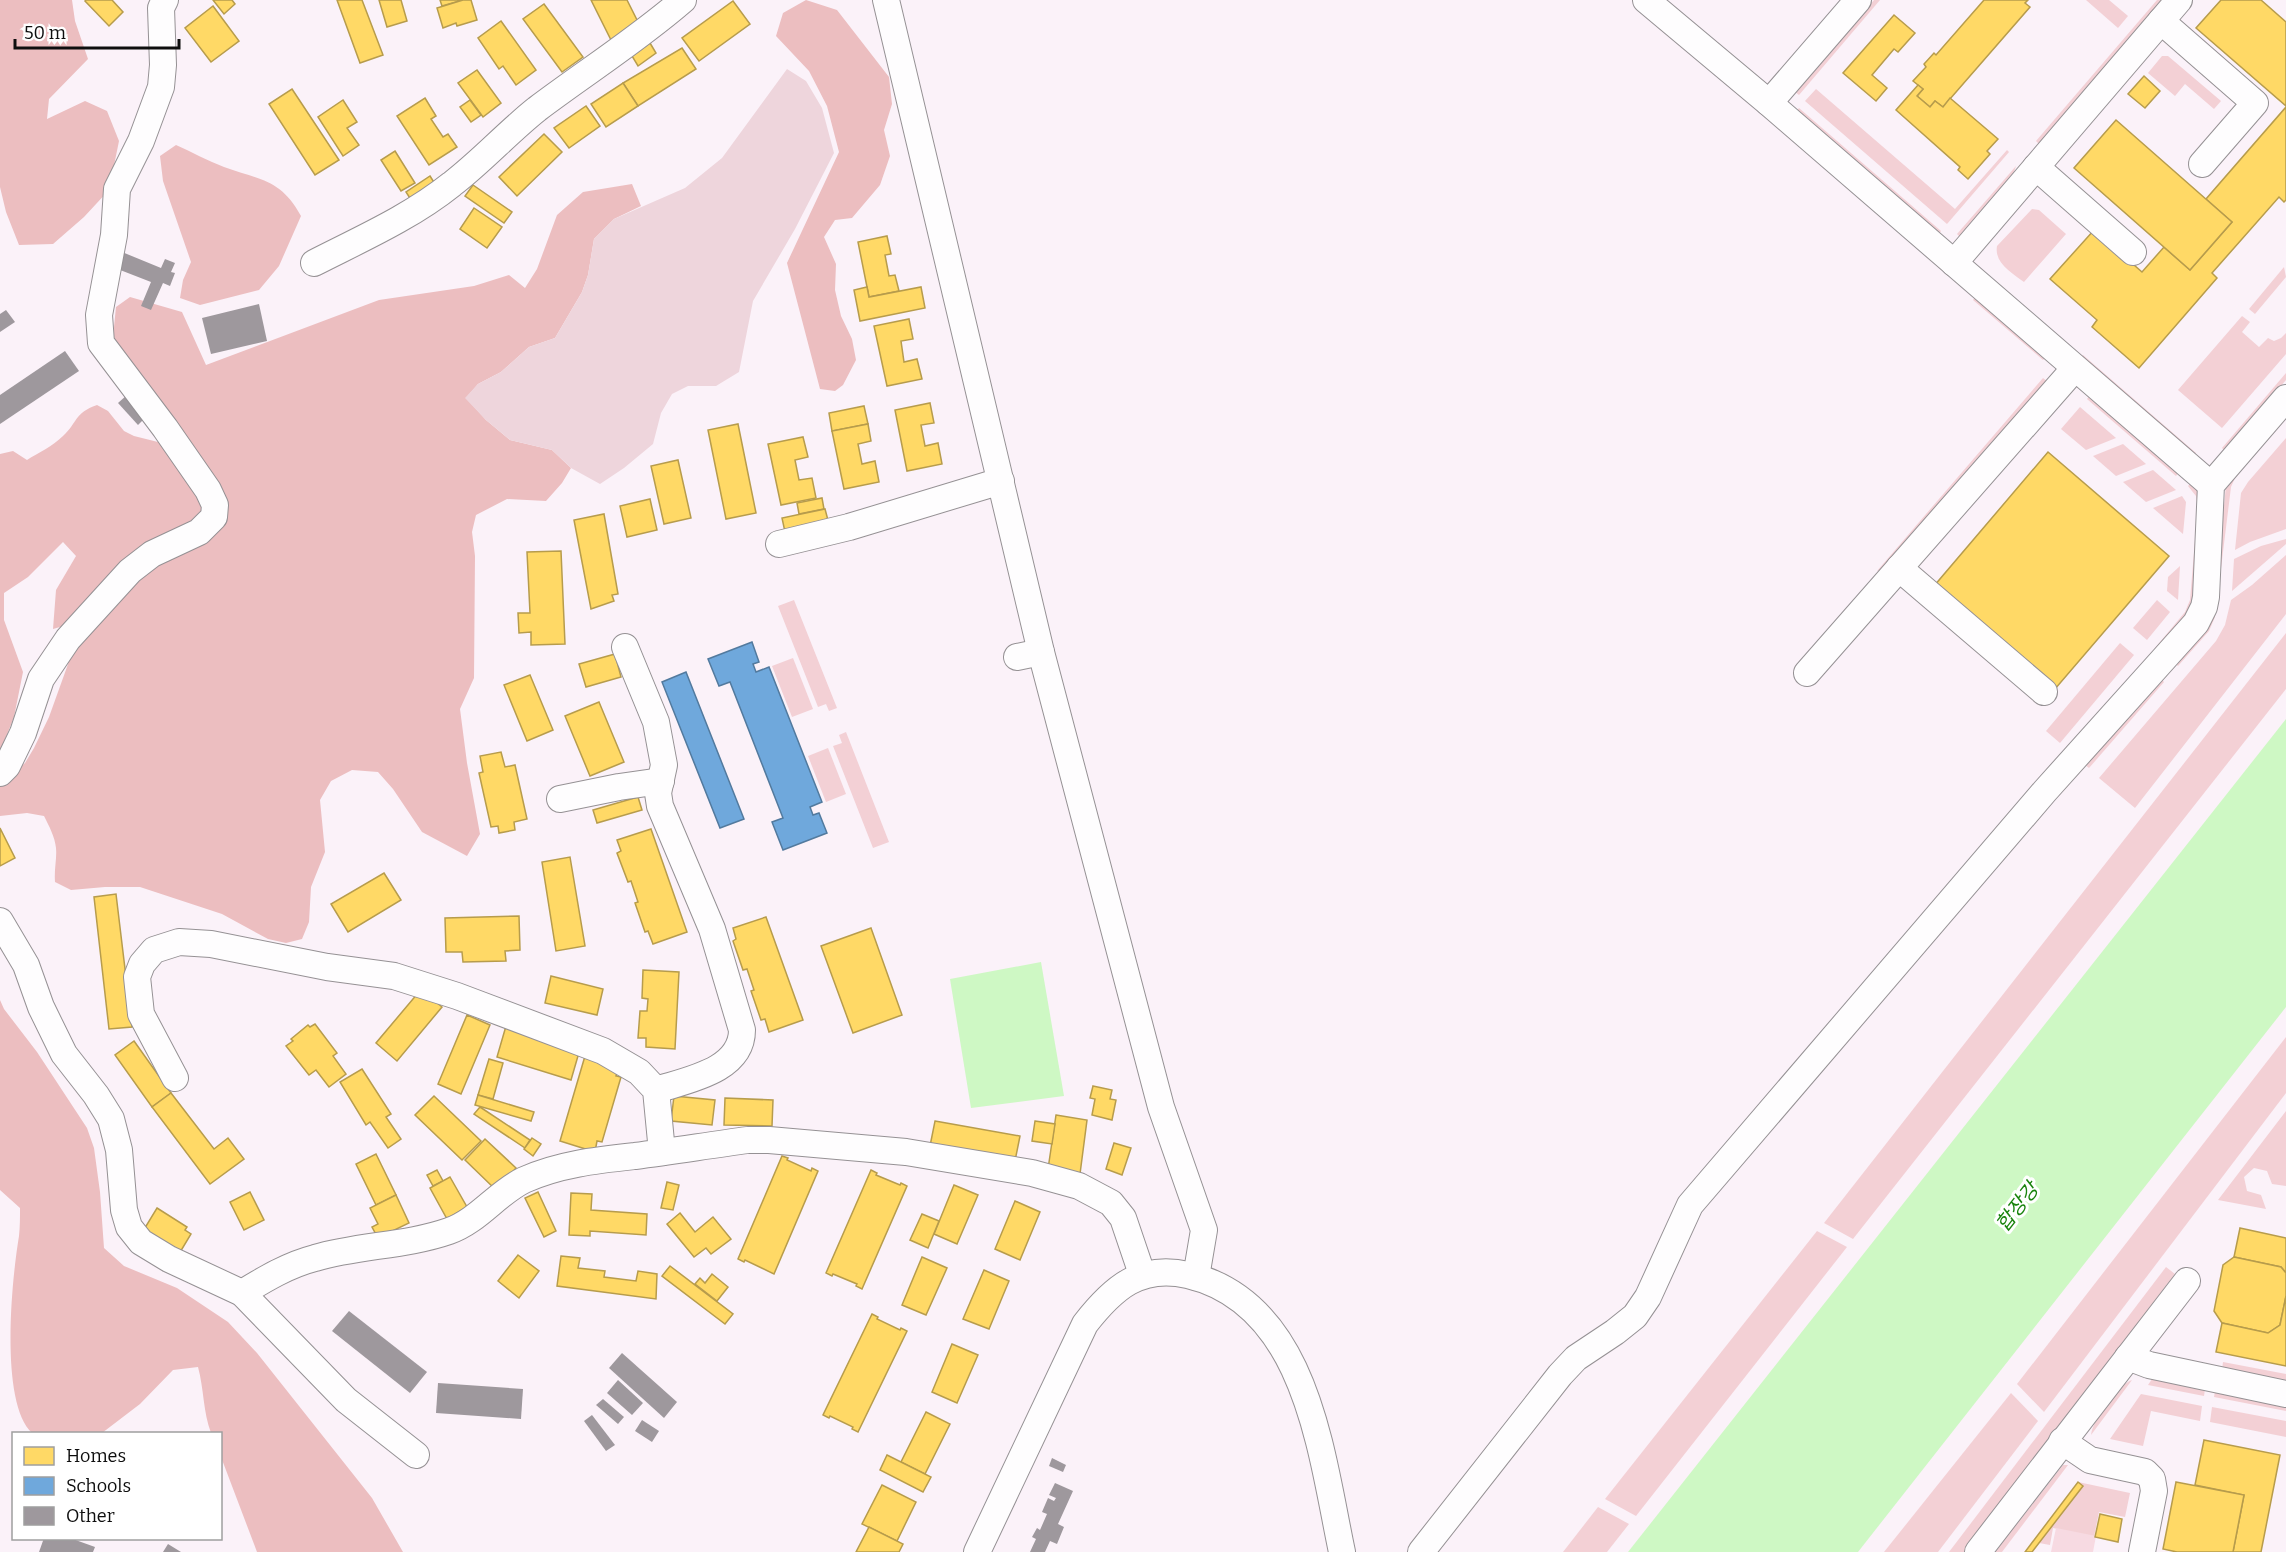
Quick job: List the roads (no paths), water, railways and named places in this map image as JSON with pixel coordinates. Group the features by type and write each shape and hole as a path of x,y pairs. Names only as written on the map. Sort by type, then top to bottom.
{"street":[{"path":"0,773 7,766 23,733 41,679 68,639 130,571 152,554 199,532 214,517 215,505 208,490 101,343 99,315 114,235 117,189 141,141 161,87 163,65 161,8 165,0"},
{"path":"314,263 412,212 451,185 487,156 535,111 602,60 650,28 683,0"},
{"path":"886,0 1000,481 1029,655 1161,1107 1204,1230 1196,1277"},
{"path":"1646,0 1769,103 2211,485"},
{"path":"1769,103 1858,0"},
{"path":"1954,263 2179,0"},
{"path":"2161,21 2255,103 2202,164"},
{"path":"2036,167 2133,252"},
{"path":"1807,673 2075,368"},
{"path":"1421,1552 1560,1375 1576,1358 1635,1316 1648,1297 1682,1220 1698,1196 2045,791 2196,623 2206,597 2211,485 2286,398"},
{"path":"779,544 849,527 1000,481"},
{"path":"1899,568 2044,692"},
{"path":"625,647 656,722 664,765 658,793 660,806 712,929 742,1030 742,1038 736,1052 723,1064 710,1072 656,1090"},
{"path":"560,799 661,781"},
{"path":"0,921 26,965 41,1007 64,1054 111,1119 119,1150 124,1210 129,1227 141,1242 169,1259 242,1293 346,1400 417,1455"},
{"path":"175,1078 141,1014 137,977 142,964 154,950 179,942 211,944 327,967 394,976 457,996 603,1051 639,1072 656,1090 662,1152"},
{"path":"242,1293 282,1269 315,1258 359,1248 423,1239 452,1231 472,1219 521,1181 546,1171 599,1160 748,1140 906,1152 1032,1173 1079,1186 1112,1203 1123,1218 1142,1274"},
{"path":"977,1552 1085,1324 1100,1305 1124,1285 1142,1274 1177,1272 1196,1277 1229,1292 1249,1306 1267,1323 1292,1363 1314,1422 1342,1552"},
{"path":"1978,1552 2187,1281"},
{"path":"2128,1357 2149,1365 2286,1394"},
{"path":"2062,1442 2090,1460 2145,1472 2152,1479 2154,1491 2142,1552"}],"water":[{"name":"합장강","path":"2286,719 2286,1007 1858,1552 1628,1552"},
{"path":"1041,962 1064,1096 971,1108 950,979"}]}
